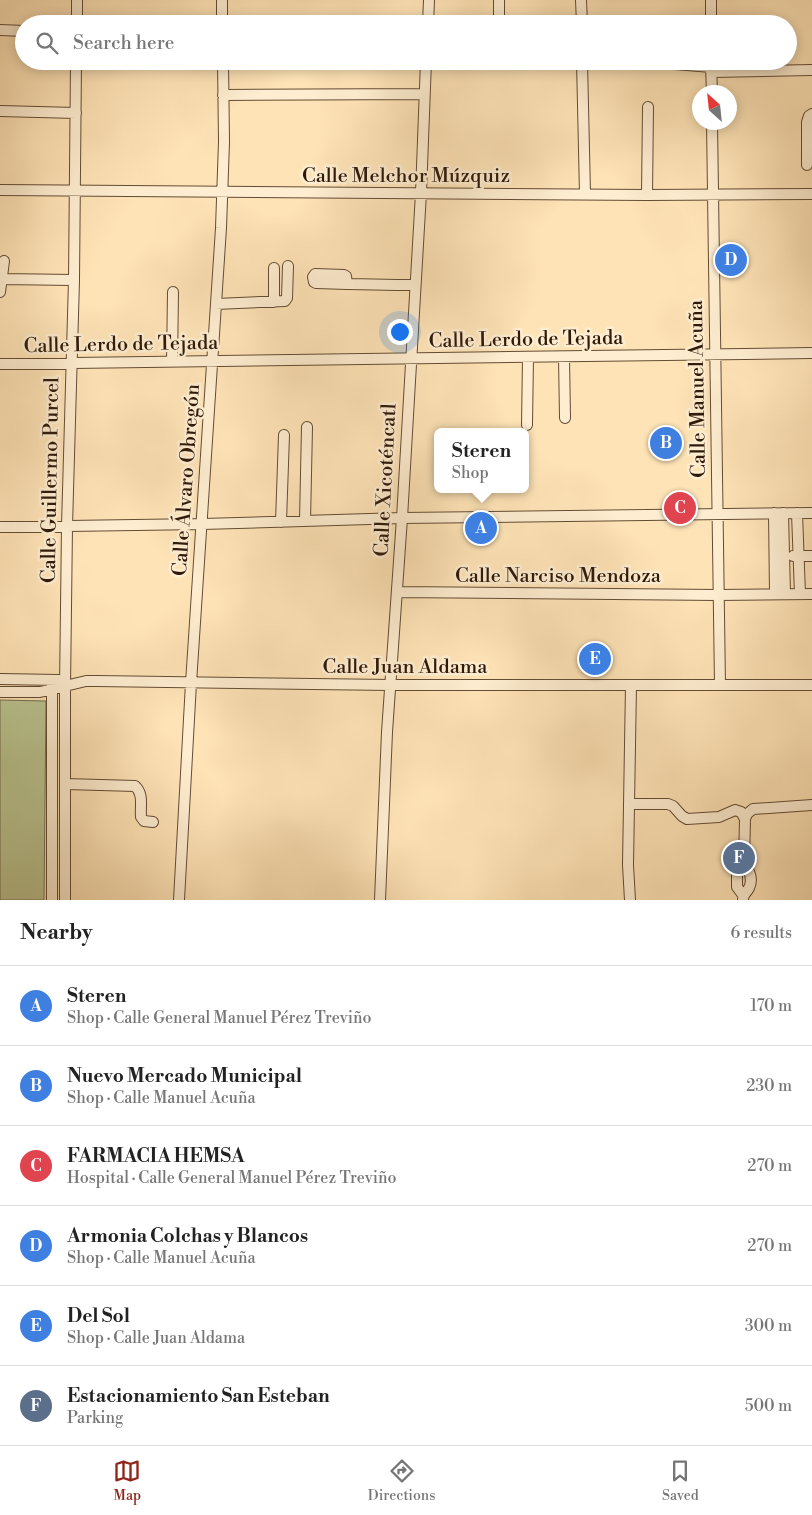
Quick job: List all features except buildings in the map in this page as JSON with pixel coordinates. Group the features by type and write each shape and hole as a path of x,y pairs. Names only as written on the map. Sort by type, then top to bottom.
{"street":[{"path":"77,0 77,15"},
{"path":"222,0 222,15"},
{"path":"428,15 429,0"},
{"path":"499,0 499,15"},
{"path":"581,0 582,15"},
{"path":"711,0 711,15"},
{"path":"0,30 15,31"},
{"name":"Calle Guillermo Purcel","path":"65,900 67,526 76,190 76,70"},
{"name":"Calle Álvaro Obregón","path":"179,900 190,683 202,524 222,192 223,70"},
{"name":"Calle Xicoténcatl","path":"380,900 387,732 421,194 425,70"},
{"path":"582,70 585,194"},
{"path":"711,70 712,85"},
{"path":"797,70 812,70"},
{"path":"223,96 424,94"},
{"path":"647,195 648,107"},
{"path":"0,111 76,113"},
{"path":"806,164 807,122 812,114"},
{"name":"Calle Manuel Acuña","path":"712,130 720,685"},
{"name":"Calle Melchor Múzquiz","path":"0,190 421,194 812,194"},
{"path":"0,292 4,261"},
{"path":"216,304 283,302 287,298 288,266"},
{"path":"274,268 274,302"},
{"path":"1,279 74,280"},
{"path":"346,284 415,285"},
{"path":"172,362 173,292"},
{"name":"Calle Lerdo de Tejada","path":"0,364 812,354"},
{"path":"527,425 528,357"},
{"path":"564,357 565,418"},
{"path":"305,521 307,427"},
{"path":"281,522 284,435"},
{"path":"0,526 812,512"},
{"path":"779,513 785,556 780,594"},
{"path":"779,513 780,594"},
{"path":"797,513 800,594"},
{"path":"785,556 812,556"},
{"name":"Calle Narciso Mendoza","path":"397,592 812,594"},
{"name":"Calle Juan Aldama","path":"0,679 52,685 91,681 391,685 812,684"},
{"path":"52,685 52,900"},
{"name":"Calle Juan Aldama","path":"0,692 40,692 52,685"},
{"path":"630,900 628,865 631,685"},
{"path":"66,784 135,786 138,788 141,796 141,817 144,821 153,822"},
{"path":"630,804 668,804 673,806 687,819 718,817 735,810 741,812 745,819"},
{"path":"743,898 738,887 737,873 744,864 745,819 747,814 753,809 812,805"}],"green space":[{"path":"0,700 46,701 44,900 0,900"}],"place":[{"name":"Armonia Colchas y Blancos","path":"731,260"},
{"name":"Nuevo Mercado Municipal","path":"666,443"},
{"name":"FARMACIA HEMSA","path":"680,508"},
{"name":"Steren","path":"481,528"},
{"name":"Del Sol","path":"595,659"},
{"name":"Estacionamiento San Esteban","path":"739,858"}]}
